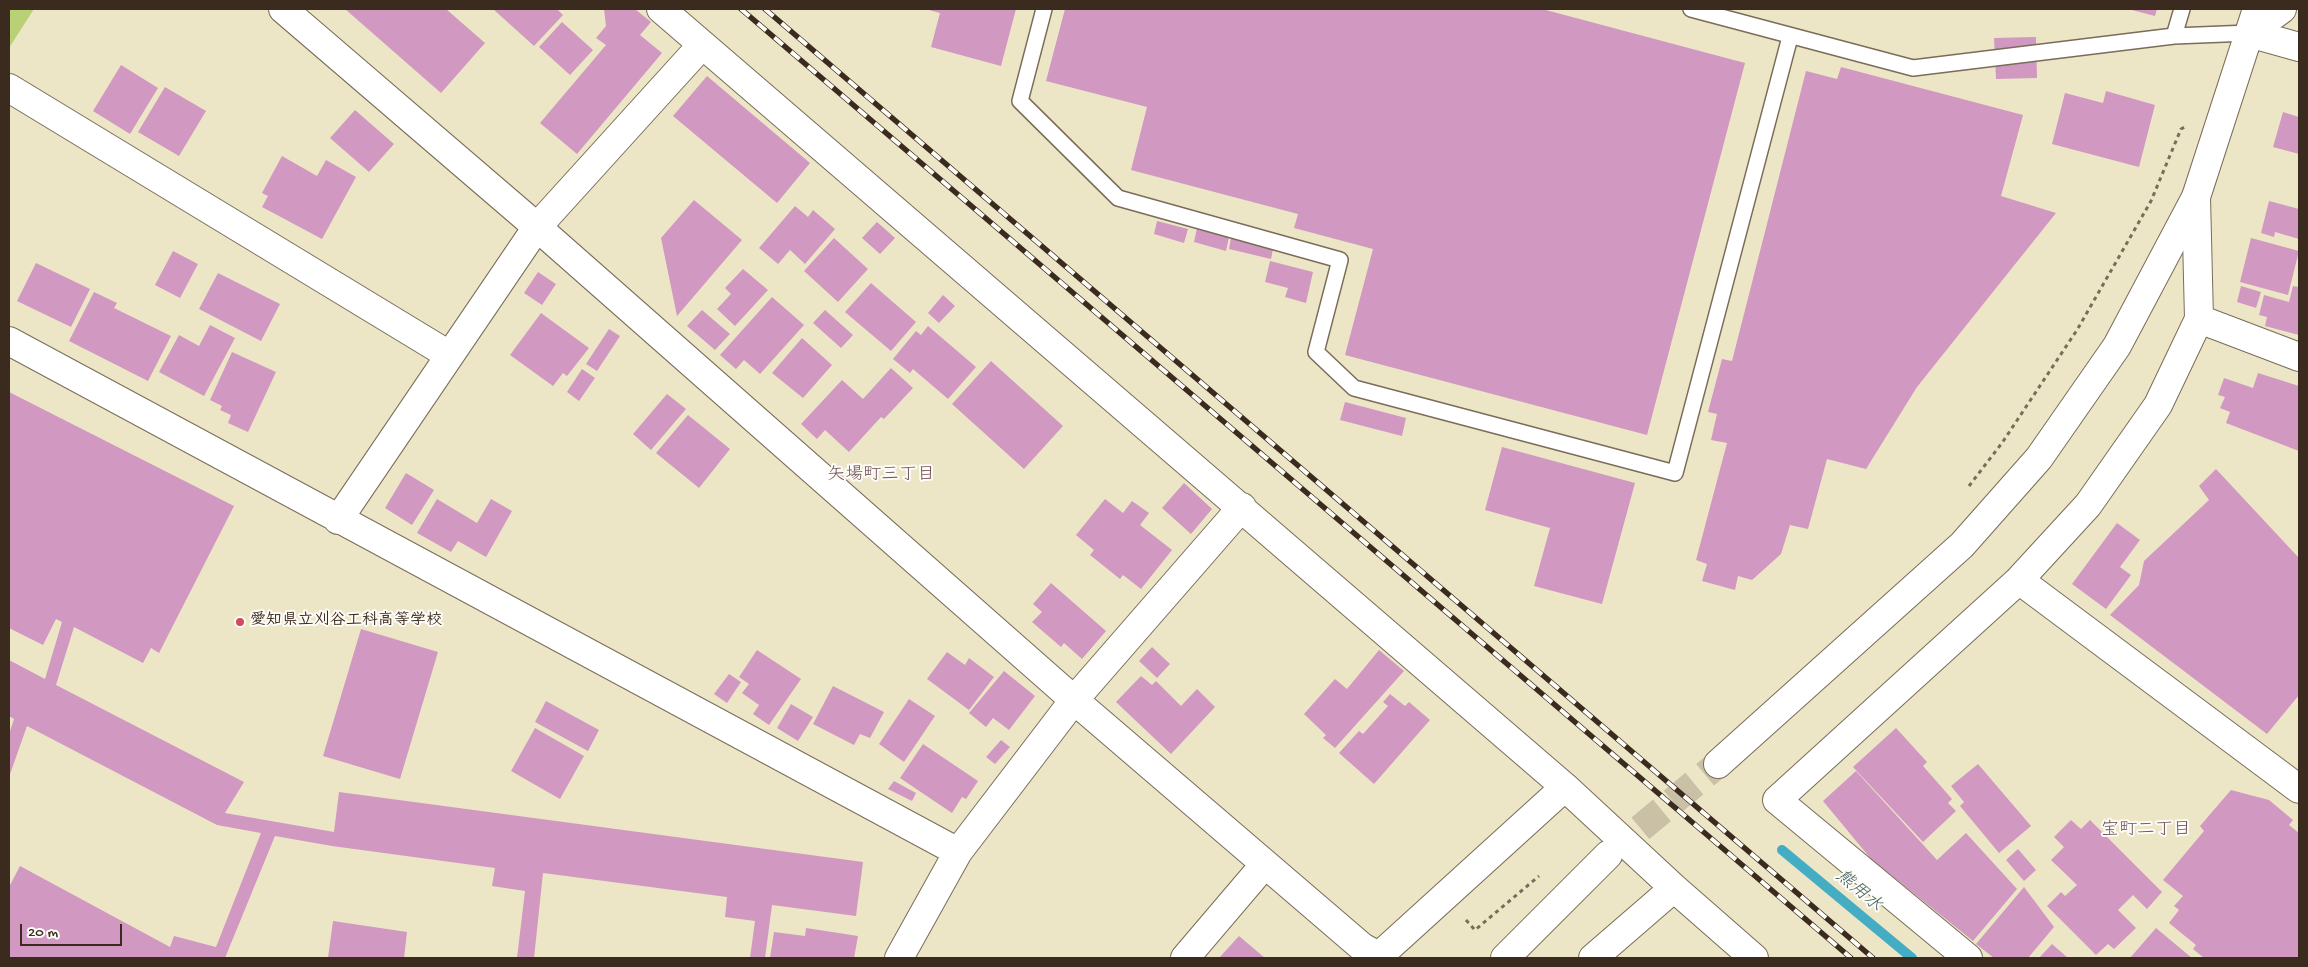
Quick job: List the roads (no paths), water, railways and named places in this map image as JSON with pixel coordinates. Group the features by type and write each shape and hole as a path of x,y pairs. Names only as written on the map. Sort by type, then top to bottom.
{"street":[{"path":"284,9 537,227 1074,700 1362,947 1381,957 1565,787"},
{"path":"661,9 1242,507 1565,787 1674,888 1754,958"},
{"path":"1718,764 1962,546 2039,458 2117,346 2196,197 2253,21 2282,9"},
{"path":"2253,21 2299,47"},
{"path":"338,520 537,227 702,45"},
{"path":"9,88 449,355"},
{"path":"1968,958 1777,800 2019,580 2088,505 2158,406 2199,319 2196,197"},
{"path":"2199,319 2299,358"},
{"path":"9,341 338,520 958,852"},
{"path":"899,958 958,852 1074,700 1242,507"},
{"path":"2019,580 2299,789"},
{"path":"1505,958 1608,855"},
{"path":"1185,958 1265,864"},
{"path":"1593,958 1674,888"}],"lane":[{"path":"1044,9 1020,101 1118,198 1340,260 1316,352 1354,388 1675,473 1790,37"},
{"path":"1691,9 1790,37 1913,68 2174,36 2253,21"},
{"path":"2174,36 2182,9"}],"waterway":[{"name":"熊用水","path":"1782,850 1912,958"}],"tunnel":[{"path":"1608,855 1718,764"}],"railway":[{"path":"741,9 1851,958"},
{"path":"765,9 1873,958"}],"place":[{"name":"愛知県立刈谷工科高等学校","path":"240,622"}],"district":[{"name":"矢場町三丁目","path":"881,476"},
{"name":"宝町二丁目","path":"2146,831"}]}
